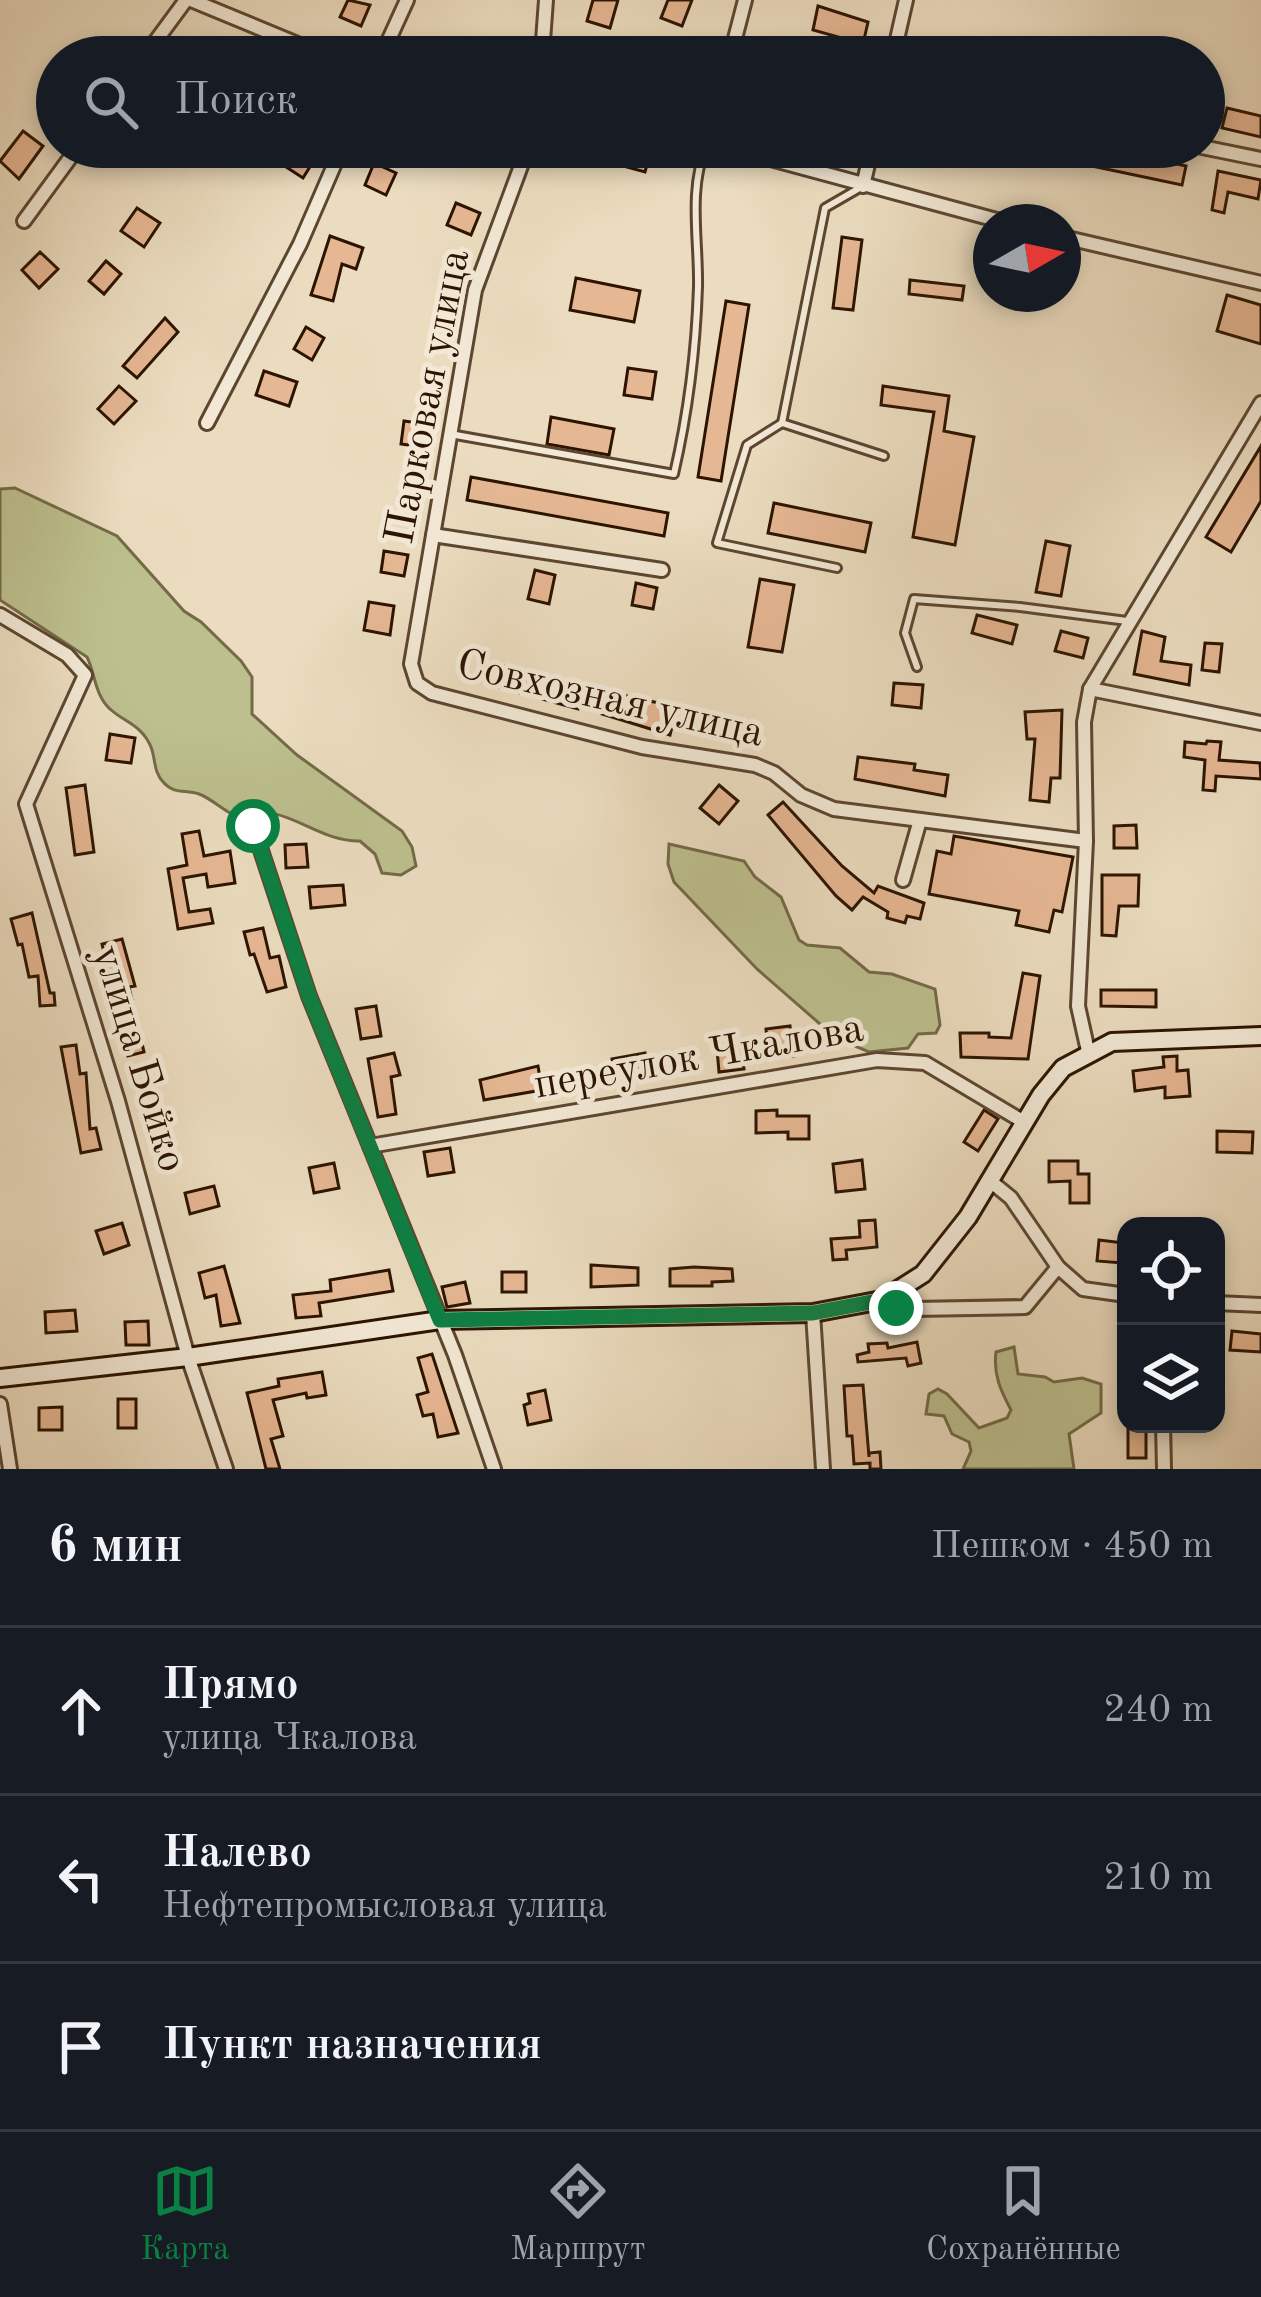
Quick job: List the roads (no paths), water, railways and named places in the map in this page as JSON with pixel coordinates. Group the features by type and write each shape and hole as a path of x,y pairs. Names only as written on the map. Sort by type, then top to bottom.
{"main road":[{"path":"0,1378 188,1357 440,1320 813,1313 882,1300 923,1274 968,1217 1024,1122 1063,1068 1112,1042 1261,1036"}],"street":[{"path":"391,36 407,0"},
{"path":"544,36 545,0"},
{"path":"736,36 745,0"},
{"path":"898,36 906,0"},
{"path":"164,36 196,2 278,36"},
{"path":"1225,152 1261,159"},
{"path":"24,220 62,168"},
{"path":"207,423 300,244 333,168"},
{"name":"Парковая улица","path":"411,664 475,290 520,168"},
{"path":"800,168 973,214"},
{"path":"863,186 867,168"},
{"path":"1081,241 1261,283"},
{"path":"1088,1052 1078,1006 1086,841 1084,722 1090,689 1259,412"},
{"path":"433,535 662,570"},
{"name":"улица Бойко","path":"0,615 67,655 85,676 26,804 118,1101 188,1357 226,1469"},
{"name":"Совхозная улица","path":"411,664 416,682 432,693 641,747 755,765 774,773 801,795 834,809 1086,841"},
{"path":"1090,689 1261,723"},
{"path":"903,880 920,820"},
{"path":"253,826 309,996 440,1320 494,1469"},
{"name":"переулок Чкалова","path":"370,1146 904,1059 925,1063 1024,1122"},
{"path":"989,1180 1011,1198 1058,1267 1083,1289 1117,1294"},
{"path":"882,1300 896,1308 914,1309 1025,1307 1058,1267"},
{"path":"1225,1303 1261,1305"},
{"path":"813,1313 823,1469"},
{"path":"0,1404 10,1469"},
{"path":"1163,1433 1164,1469"}],"lane":[{"path":"451,434 674,474 686,421 698,290 697,168"},
{"path":"837,568 716,543 747,445 782,423 825,208 863,186"},
{"path":"782,423 884,455"},
{"path":"917,668 905,633 914,599 1130,622"}]}
